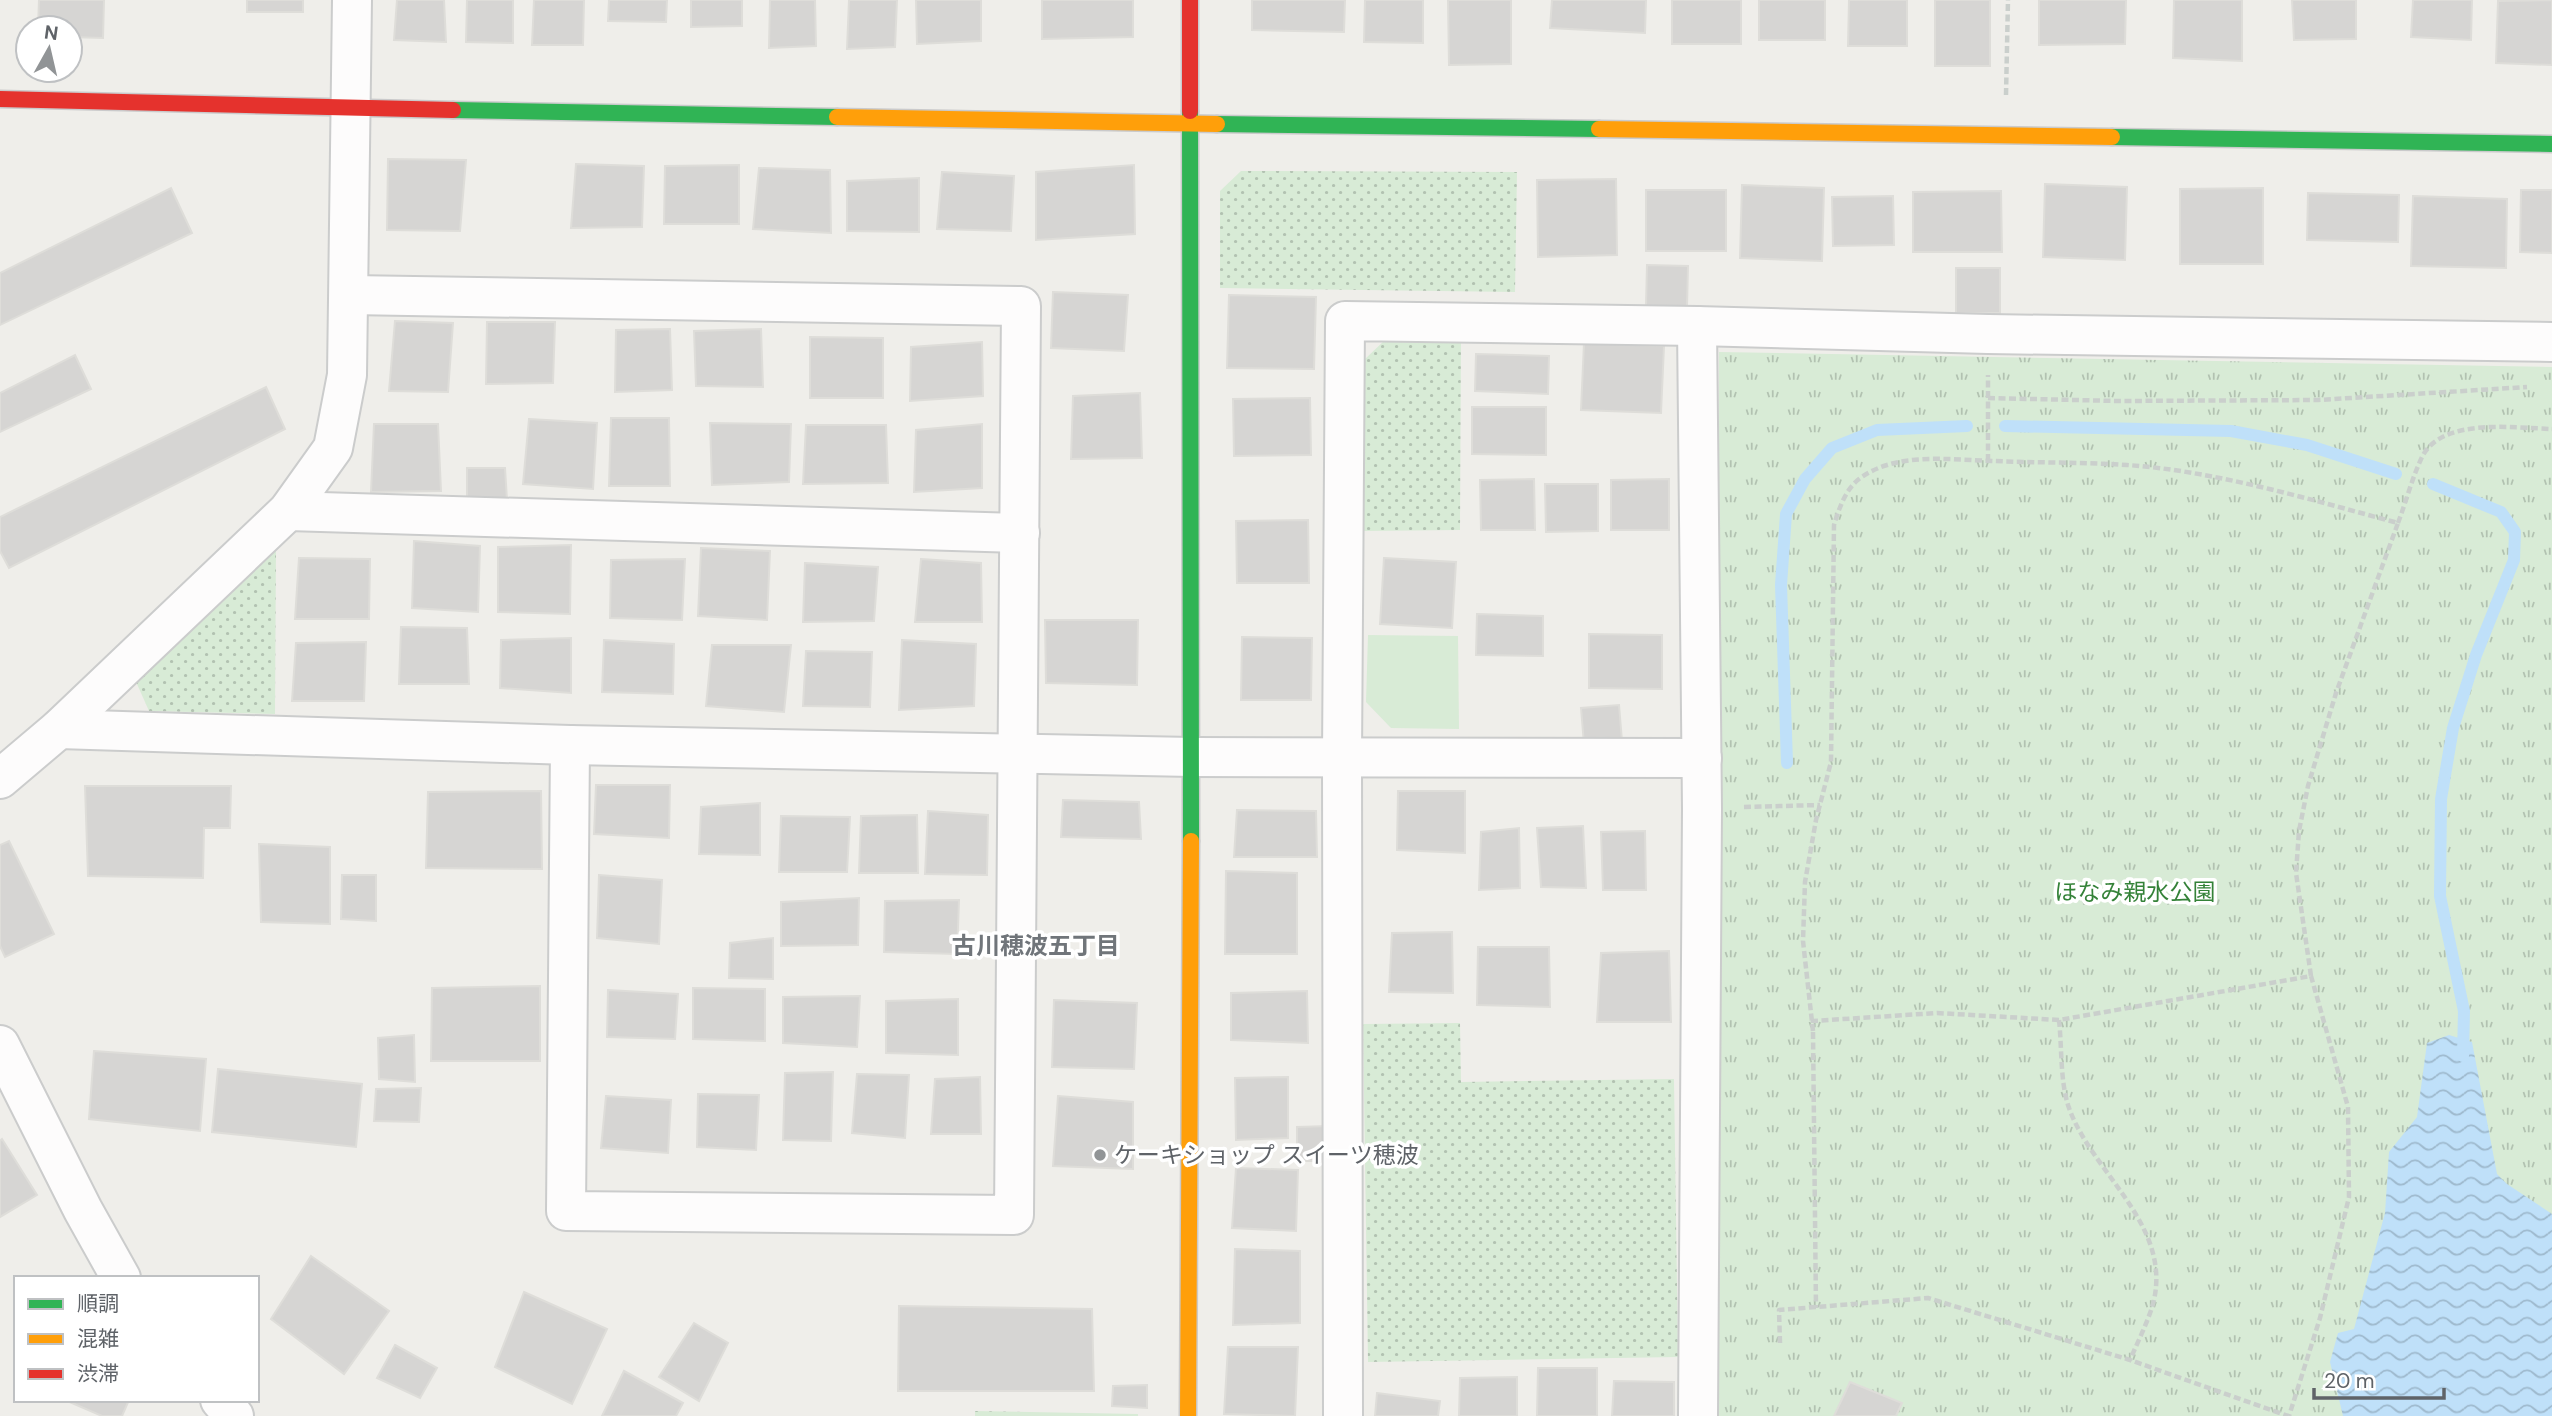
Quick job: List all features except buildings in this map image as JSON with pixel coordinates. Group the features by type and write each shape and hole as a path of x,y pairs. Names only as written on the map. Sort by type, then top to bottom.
{"street":[{"path":"0,779 59,729 288,510 333,448 347,375 352,0"},
{"path":"1188,1416 1192,757 1190,0"},
{"path":"0,99 350,109 1190,124 2552,144"},
{"path":"350,295 1021,306 1014,1215 566,1211 570,745"},
{"path":"1343,1416 1342,757 1345,321 2552,342"},
{"path":"1697,326 1702,758 1698,1416"},
{"path":"288,510 1020,533"},
{"path":"59,729 570,745 1192,757 1702,758"},
{"path":"0,1045 83,1210 120,1276"},
{"path":"222,1402 234,1416"}],"path":[{"path":"2006,96 2008,0"},
{"path":"1987,461 1988,334"},
{"path":"1988,398 2119,401 2318,400 2538,386"},
{"path":"1780,1343 1779,1310 1928,1298 2130,1360 2288,1416 2320,1318 2349,1197 2348,1107 2311,976 2296,873 2299,831 2308,786 2336,693 2423,455 2435,440 2459,429 2552,429"},
{"path":"1813,1031 1803,941 1805,882 1831,762 1834,525 1840,504 1858,480 1889,465 1925,459 2129,465 2296,495 2398,523"},
{"path":"1702,808 1820,805"},
{"path":"1816,1308 1813,1021 1937,1013 2059,1020 2311,976"},
{"path":"2059,1020 2068,1104 2080,1129 2148,1236 2155,1265 2154,1300 2130,1360"}],"green space":[{"path":"1241,171 1517,172 1515,292 1220,288 1220,191"},
{"path":"1386,339 1461,341 1460,530 1363,531 1365,359"},
{"name":"ほなみ親水公園","path":"1719,352 2552,367 2552,1416 1719,1416"},
{"path":"276,547 275,714 149,711 133,675"},
{"path":"1368,635 1458,636 1459,729 1391,728 1366,702"},
{"path":"1460,1023 1461,1082 1674,1079 1678,1357 1368,1362 1363,1024"},
{"path":"975,1411 1138,1414 1138,1416 975,1416"}],"water":[{"path":"2449,1035 2472,1042 2497,1174 2507,1184 2552,1214 2552,1416 2343,1416 2330,1362 2338,1333 2354,1329 2385,1213 2389,1152 2417,1117 2427,1043"}],"waterway":[{"path":"1787,763 1781,585 1786,514 1805,479 1832,448 1877,430 1967,426"},
{"path":"2005,426 2231,431 2307,445 2396,474"},
{"path":"2433,484 2501,512 2515,532 2514,560 2476,655 2453,728 2441,799 2440,896 2464,1011 2463,1056"}],"traffic: fast":[{"path":"453,110 837,117"},
{"path":"1190,111 1191,841"},
{"path":"1217,124 1599,129"},
{"path":"2112,137 2552,144"}],"traffic: slow":[{"path":"837,117 1217,124"},
{"path":"1599,129 2112,137"},
{"path":"1188,1416 1191,841"}],"traffic: jam":[{"path":"1190,0 1190,111"},
{"path":"0,99 453,110"}],"place":[{"name":"ケーキショップ スイーツ穂波","path":"1100,1155"}],"district":[{"name":"古川穂波五丁目","path":"1036,946"}]}
